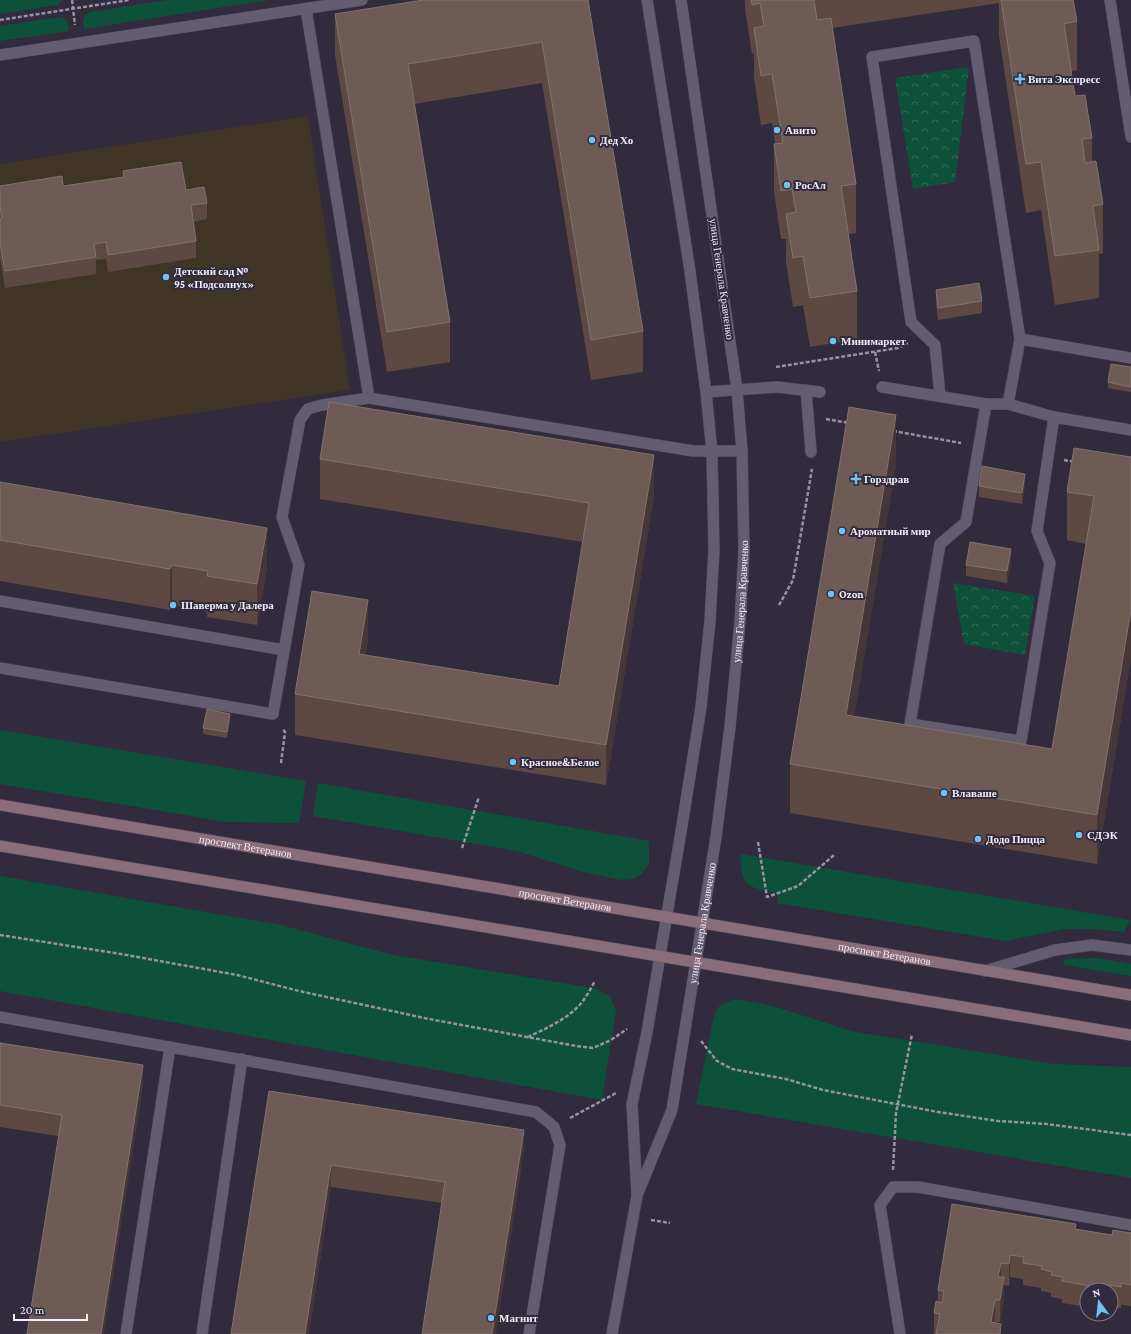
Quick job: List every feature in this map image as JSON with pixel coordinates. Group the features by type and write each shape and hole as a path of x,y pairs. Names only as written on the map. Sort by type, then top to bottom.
{"main road":[{"name":"проспект Ветеранов","path":"0,805 1131,995"},
{"path":"0,846 1131,1036"}],"street":[{"path":"0,55 362,0"},
{"name":"улица Генерала Кравченко","path":"637,1196 632,1104 647,1032 701,707 710,621 714,550 712,452 706,392 689,264 647,0"},
{"name":"улица Генерала Кравченко","path":"612,1334 637,1196 672,1110 703,924 736,682 744,550 742,451 737,390 681,0"},
{"path":"1110,0 1131,137"},
{"path":"306,9 369,398"},
{"path":"940,396 935,345 911,322 872,57 974,41 1020,339 1008,404"},
{"path":"1020,339 1131,358"},
{"path":"706,392 778,387 820,392"},
{"path":"882,387 986,404 1008,404 1054,417 1131,430"},
{"path":"806,390 811,452"},
{"path":"0,668 273,714 299,565 282,517 300,420 308,409 322,405 369,398 693,451 742,451"},
{"path":"986,404 966,522 940,544 910,724 1021,741 1050,563 1037,531 1054,417"},
{"path":"0,601 284,650"},
{"path":"985,971 1055,950 1092,945 1131,950"},
{"path":"0,1017 536,1112 554,1127 560,1145 529,1334"},
{"path":"126,1334 170,1047"},
{"path":"202,1334 242,1059"},
{"path":"900,1334 880,1205 893,1187 918,1187 1131,1225"}],"path":[{"path":"0,20 129,0"},
{"path":"775,367 898,348 925,336"},
{"path":"808,416 855,424"},
{"path":"886,430 979,446"},
{"path":"779,605 793,580 812,470 811,452"},
{"path":"1048,457 1078,462"},
{"path":"281,763 285,732"},
{"path":"462,848 479,797"},
{"path":"758,842 767,897 798,886 834,855"},
{"path":"0,935 121,954 237,975 299,991 429,1019 576,1046 593,1048 611,1040 627,1029"},
{"path":"527,1038 552,1026 572,1012 582,1003 595,981"},
{"path":"893,1187 893,1161 898,1104 912,1034"},
{"path":"701,1041 717,1061 732,1069 786,1080 823,1090 998,1121 1047,1124 1131,1135"},
{"path":"554,1127 616,1093"}],"shaded area":[{"name":"Детский сад № 95 «Подсолнух»","path":"308,116 350,390 0,442 0,164"}],"green space":[{"path":"0,0 63,0 57,5 0,14"},
{"path":"167,0 269,0 84,29 83,21 85,15 90,12"},
{"path":"60,17 67,22 69,31 0,41 0,26"},
{"path":"969,67 955,182 913,189 895,78"},
{"path":"953,583 1035,596 1025,655 964,644"},
{"path":"0,730 306,781 299,823 226,822 0,784"},
{"path":"318,783 649,841 649,864 642,874 634,879 621,880 583,872 517,851 313,816"},
{"path":"741,854 1130,920 1124,932 1093,929 1065,929 1005,941 777,903 778,893 753,887 744,880 741,865"},
{"path":"0,876 281,925 393,955 594,988 610,996 616,1011 602,1100 0,991"},
{"path":"1097,958 1131,964 1131,976 1064,965 1063,962 1066,959"},
{"path":"735,999 773,1006 851,1031 1054,1064 1131,1067 1131,1178 696,1104 714,1015 720,1005"}],"building":[{"path":"423,0 588,0 643,331 591,340 542,42 408,64 450,322 387,332 335,14"},
{"path":"751,0 814,0 817,20 831,18 856,184 841,186 857,291 810,298 803,256 793,258 786,214 796,212 792,189 781,191 774,144 783,143 772,74 761,76 754,28 764,26 760,3 752,5"},
{"path":"1001,0 1073,0 1077,21 1064,24 1075,96 1085,95 1092,138 1082,139 1085,163 1096,161 1103,204 1093,206 1099,250 1055,256 1041,162 1026,164"},
{"path":"181,162 186,190 204,187 207,203 191,205 196,241 108,255 106,242 94,244 96,257 5,271 0,242 0,219 2,218 0,207 0,186 62,176 63,186 124,177 123,171"},
{"path":"979,283 982,301 938,308 936,290"},
{"path":"1111,364 1131,367 1131,387 1108,382"},
{"path":"329,402 654,455 606,745 295,694 312,591 368,600 359,654 559,686 589,503 320,459"},
{"path":"849,407 896,415 846,715 1052,749 1094,496 1067,492 1074,448 1131,457 1131,609 1097,815 790,764"},
{"path":"982,466 1025,474 1022,493 979,486"},
{"path":"0,482 267,528 257,584 207,576 208,571 172,565 170,569 0,540"},
{"path":"970,542 1011,549 1007,571 966,565"},
{"path":"207,709 230,714 227,732 203,728"},
{"path":"0,1043 143,1065 101,1334 27,1334 62,1115 0,1105"},
{"path":"269,1091 524,1130 492,1334 422,1334 445,1182 331,1165 305,1334 231,1334"},
{"path":"952,1204 1076,1224 1075,1229 1112,1235 1113,1230 1131,1233 1131,1285 1121,1283 1121,1287 1119,1287 1119,1282 1079,1282 1079,1284 1062,1281 1063,1277 1051,1275 1052,1272 1041,1269 1042,1266 1023,1263 1024,1257 1010,1255 1009,1264 1001,1263 998,1277 1004,1277 1000,1300 995,1300 991,1322 1001,1324 1000,1334 936,1334 940,1314 934,1313 936,1301 942,1303 944,1291 938,1290"}],"place":[{"name":"Вита Экспресс","path":"1020,79"},
{"name":"Авито","path":"777,130"},
{"name":"Дед Хо","path":"592,140"},
{"name":"РосАл","path":"787,185"},
{"name":"Детский сад № 95 «Подсолнух»","path":"166,277"},
{"name":"Минимаркет","path":"833,341"},
{"name":"Горздрав","path":"856,479"},
{"name":"Ароматный мир","path":"842,531"},
{"name":"Ozon","path":"831,594"},
{"name":"Шаверма у Далера","path":"173,605"},
{"name":"Красное&Белое","path":"513,762"},
{"name":"Влаваше","path":"944,793"},
{"name":"СДЭК","path":"1079,835"},
{"name":"Додо Пицца","path":"978,839"},
{"name":"Магнит","path":"491,1318"}]}
